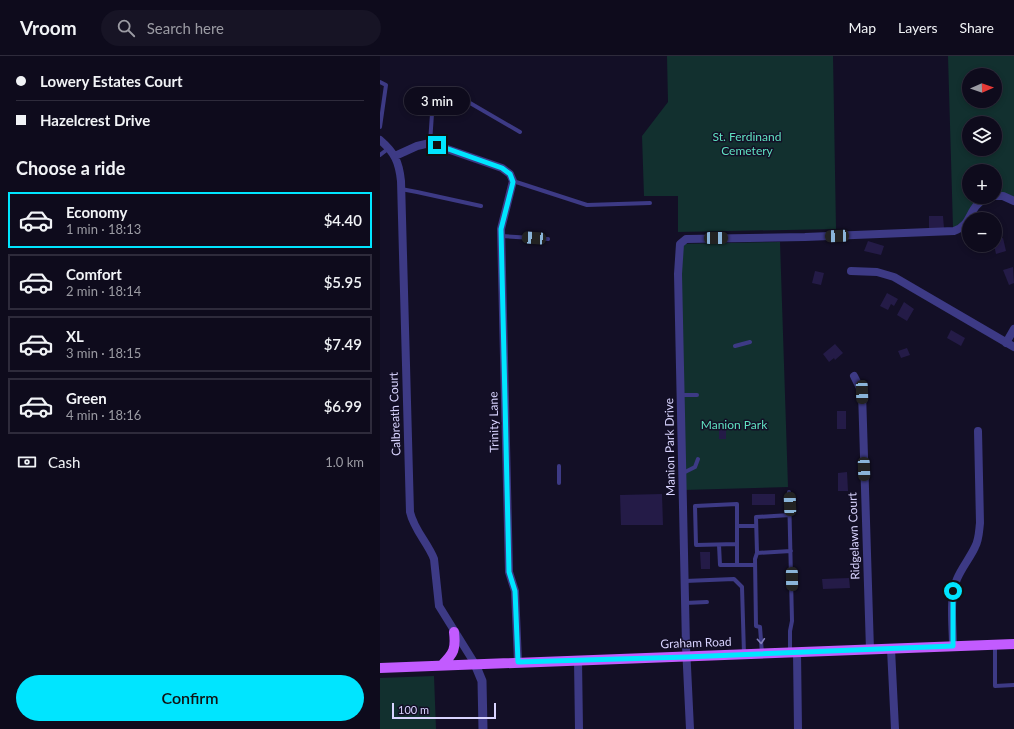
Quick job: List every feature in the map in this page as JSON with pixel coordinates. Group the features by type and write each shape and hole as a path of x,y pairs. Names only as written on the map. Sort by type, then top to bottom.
{"main road":[{"path":"442,665 454,651 454,632"},
{"name":"Graham Road","path":"380,668 1014,644"}],"street":[{"name":"Calbreath Court","path":"380,140 395,156 399,166 401,189 410,512 412,521 434,559 439,606 475,664"},
{"path":"395,156 417,146 430,143 502,168 510,174 513,182"},
{"name":"Trinity Lane","path":"513,182 501,229 501,236 509,572 515,591 518,662"},
{"path":"1002,196 1014,201"},
{"name":"Manion Park Drive","path":"690,729 686,657 682,473 678,274 680,244 686,239 949,232 963,227 970,218 977,204"},
{"path":"851,271 877,272 894,277 1014,347"},
{"path":"1006,343 1014,329"},
{"name":"Ridgelawn Court","path":"854,376 862,392 870,650"},
{"path":"953,646 953,591 956,580 976,546 979,535 978,431"},
{"path":"891,649 895,729"},
{"path":"794,653 798,729"},
{"path":"578,660 579,729"},
{"path":"475,664 482,681 483,729"}],"lane":[{"path":"380,82 386,86 380,127"},
{"path":"430,143 433,99 438,93 446,89 520,132"},
{"path":"380,154 389,148"},
{"path":"513,182 587,205 650,203"},
{"path":"401,189 481,206"},
{"path":"501,236 548,239"},
{"path":"735,346 750,342"},
{"path":"681,395 697,395"},
{"path":"682,473 695,467 698,459"},
{"path":"559,466 559,483"},
{"path":"789,492 792,621 790,631 794,653"},
{"path":"737,544 696,545 695,506 737,504 737,526 737,544 737,565"},
{"path":"762,654 760,627 756,626 756,517 790,516"},
{"path":"737,526 756,526"},
{"path":"684,527 695,527"},
{"path":"719,545 720,565 755,565"},
{"path":"757,553 791,551"},
{"path":"685,581 734,580 742,587 744,654"},
{"path":"685,603 707,602"},
{"path":"995,644 995,686 1014,686"}],"green space":[{"name":"St. Ferdinand Cemetery","path":"667,56 833,56 836,229 678,232 678,196 644,196 642,136 668,102"},
{"path":"948,56 1014,56 1014,201 1002,198 1002,164 962,164 962,204 984,204 975,212 962,212 962,222 953,228"},
{"name":"Manion Park","path":"780,242 788,487 683,490 677,244"},
{"path":"434,676 436,729 380,729 380,678"}],"building":[{"path":"929,216 943,216 944,228 929,228"},
{"path":"1002,238 1006,251 996,254 996,252 1002,252"},
{"path":"868,241 884,246 881,255 864,251"},
{"path":"1013,267 1014,283 1009,285 1003,270"},
{"path":"815,271 824,273 821,285 812,283"},
{"path":"887,293 898,299 894,306 891,304 888,310 880,306"},
{"path":"904,302 914,309 907,321 897,315"},
{"path":"951,330 965,338 961,346 947,338"},
{"path":"835,344 843,353 835,360 834,358 829,362 823,354"},
{"path":"907,348 910,355 901,358 898,351"},
{"path":"837,411 846,411 846,429 837,429"},
{"path":"719,426 726,426 726,439 719,439"},
{"path":"847,472 848,491 838,491 838,473"},
{"path":"662,494 663,525 621,525 620,495"},
{"path":"752,494 775,494 775,505 752,505"},
{"path":"700,552 710,552 710,569 701,569"},
{"path":"849,578 850,588 823,589 822,579"}],"route":[{"path":"437,145 502,168 510,174 513,182 501,229 509,572 515,591 518,662 953,646 953,591"}]}
